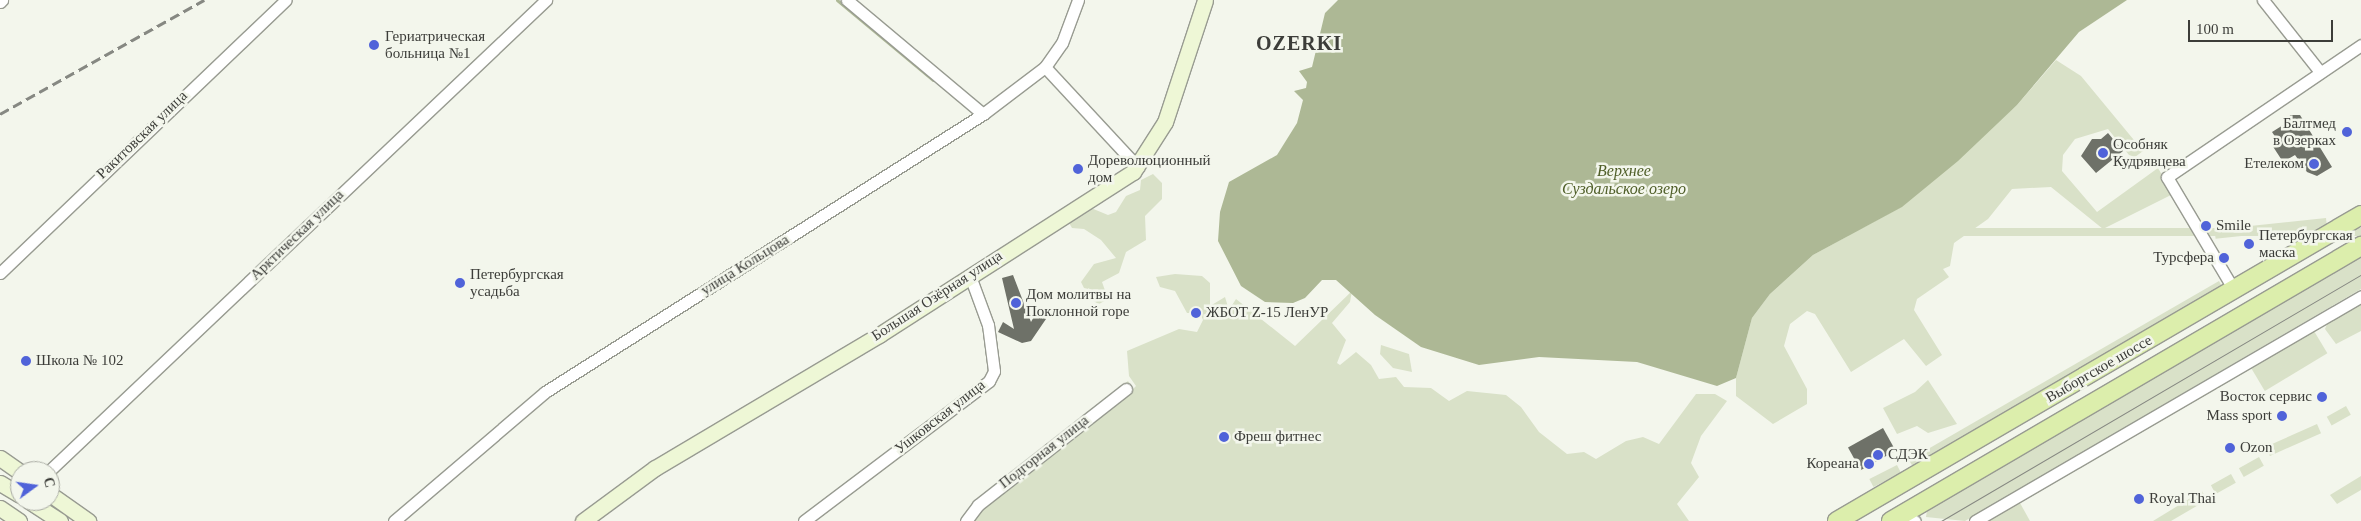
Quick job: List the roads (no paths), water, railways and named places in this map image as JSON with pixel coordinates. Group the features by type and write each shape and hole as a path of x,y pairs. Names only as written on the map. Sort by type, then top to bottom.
{"main road":[{"name":"Выборгское шоссе","path":"1837,521 2361,215"},
{"name":"Выборгское шоссе","path":"1901,520 2361,246"}],"street":[{"name":"Ракитовская улица","path":"0,273 286,0"},
{"name":"Арктическая улица","path":"59,461 546,0"},
{"path":"847,0 983,114"},
{"name":"улица Кольцова","path":"394,521 545,392 983,114 1045,67 1062,44 1078,0"},
{"name":"Большая Озёрная улица","path":"583,521 655,468 970,276 1138,167 1165,122 1205,0"},
{"path":"2263,0 2320,72"},
{"path":"2234,290 2167,177 2361,45"},
{"path":"1045,67 1138,167"},
{"name":"Ушковская улица","path":"804,521 989,381 994,371 988,326 970,276"},
{"path":"1976,521 2361,296"},
{"name":"Подгорная улица","path":"966,521 985,499 1126,389"},
{"path":"60,501 88,521"},
{"path":"0,508 19,521"},
{"path":"44,511 60,521"}],"water":[{"name":"Верхнее Суздальское озеро","path":"1338,0 2127,0 2079,32 2017,105 1958,161 1902,207 1813,255 1770,294 1752,318 1736,378 1717,386 1637,362 1539,357 1479,365 1421,347 1375,315 1336,280 1322,280 1305,298 1293,303 1265,302 1241,286 1218,241 1220,212 1229,182 1277,155 1297,123 1303,100 1294,91 1306,88 1307,82 1299,71 1312,67 1325,13"}],"waterway":[{"path":"837,0 933,80"}],"tram line":[{"path":"1941,521 2361,275"}],"railway":[{"path":"0,114 204,0"}],"place":[{"name":"Гериатрическая больница №1","path":"374,45"},
{"name":"Балтмед в Озерках","path":"2347,132"},
{"name":"Особняк Кудрявцева","path":"2103,153"},
{"name":"Етелеком","path":"2314,164"},
{"name":"Дореволюционный дом","path":"1078,169"},
{"name":"Smile","path":"2206,226"},
{"name":"Петербургская маска","path":"2249,244"},
{"name":"Турсфера","path":"2224,258"},
{"name":"Петербургская усадьба","path":"460,283"},
{"name":"Дом молитвы на Поклонной горе","path":"1016,303"},
{"name":"ЖБОТ Z-15 ЛенУР","path":"1196,313"},
{"name":"Школа № 102","path":"26,361"},
{"name":"Восток сервис","path":"2322,397"},
{"name":"Mass sport","path":"2282,416"},
{"name":"Фреш фитнес","path":"1224,437"},
{"name":"Ozon","path":"2230,448"},
{"name":"СДЭК","path":"1878,455"},
{"name":"Кореана","path":"1869,464"},
{"name":"Royal Thai","path":"2139,499"}],"district":[{"name":"OZERKI","path":"1299,43"}]}
